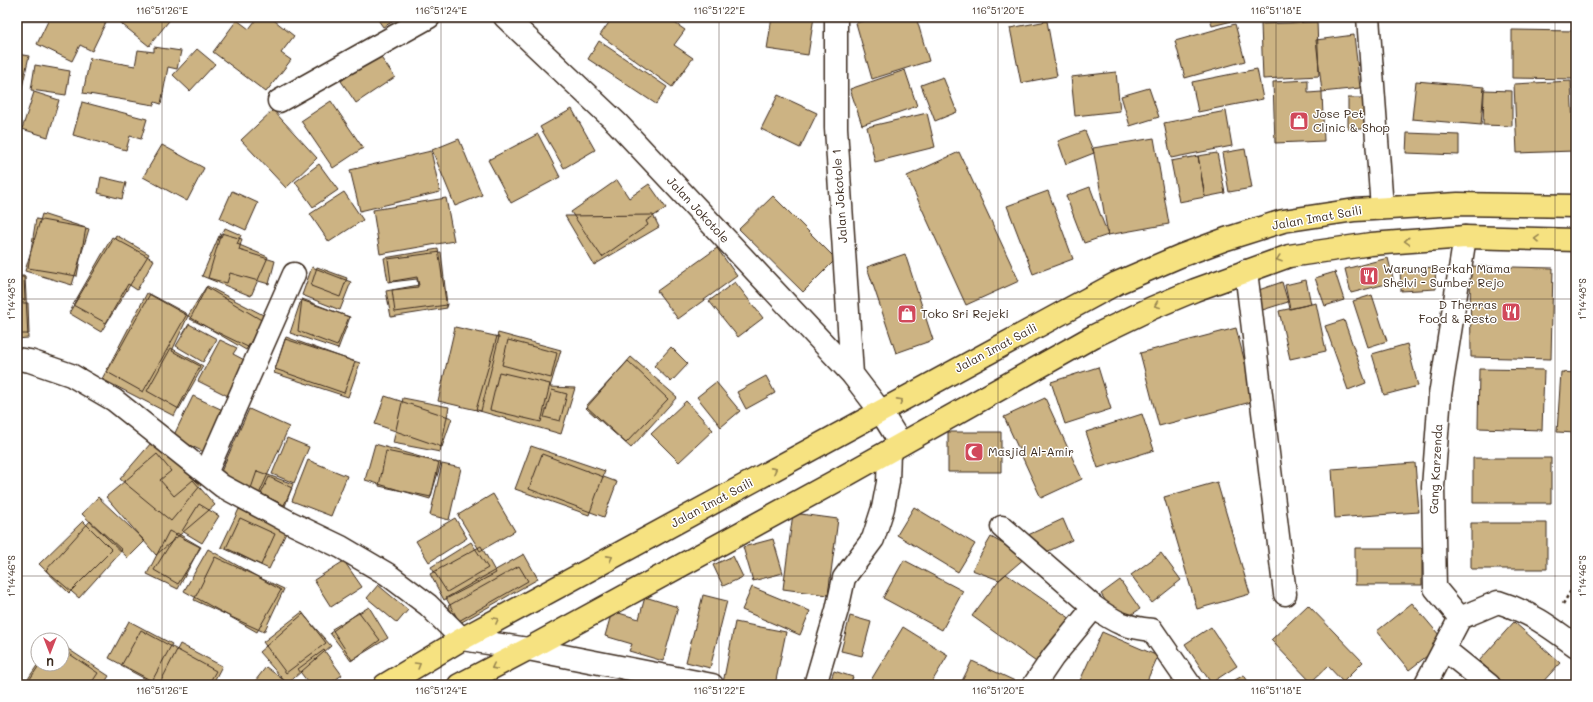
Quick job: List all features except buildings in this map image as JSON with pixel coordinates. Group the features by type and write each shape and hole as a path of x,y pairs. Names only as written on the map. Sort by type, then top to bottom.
{"main road":[{"name":"Jalan Imat Saili","path":"385,685 462,639 1117,283 1180,256 1226,239 1283,221 1355,210 1458,204 1576,206"},
{"path":"459,685 528,649 895,448 1094,336 1152,308 1246,271 1289,256 1371,244 1465,237 1576,240"}],"street":[{"path":"279,101 429,17"},
{"name":"Jalan Jokotole","path":"505,17 617,123 852,374 881,412 895,448"},
{"name":"Jalan Jokotole 1","path":"836,17 836,128 852,374"},
{"path":"1368,17 1382,208"},
{"name":"Gang Karzenda","path":"1460,618 1434,588 1433,487 1440,395 1465,237"},
{"path":"1246,271 1285,594"},
{"path":"206,473 294,274"},
{"path":"17,359 30,361 71,375 114,400 222,486 289,522 342,547 387,574 428,605 462,639 528,649 712,685"},
{"path":"815,685 837,610 844,578 873,539 883,508 895,448"},
{"path":"1002,527 1108,618 1128,627 1152,630 1190,685"},
{"path":"1425,685 1460,618 1498,602 1526,613 1551,627 1576,646"},
{"path":"1034,685 1053,657 1094,607"},
{"path":"1444,649 1489,685"}],"place":[{"name":"Jose Pet Clinic & Shop","path":"1299,121"},
{"name":"Warung Berkah Mama Shelvi - Sumber Rejo","path":"1369,276"},
{"name":"D Therras Food & Resto","path":"1511,312"},
{"name":"Toko Sri Rejeki","path":"907,314"},
{"name":"Masjid Al-Amir","path":"974,452"}]}
